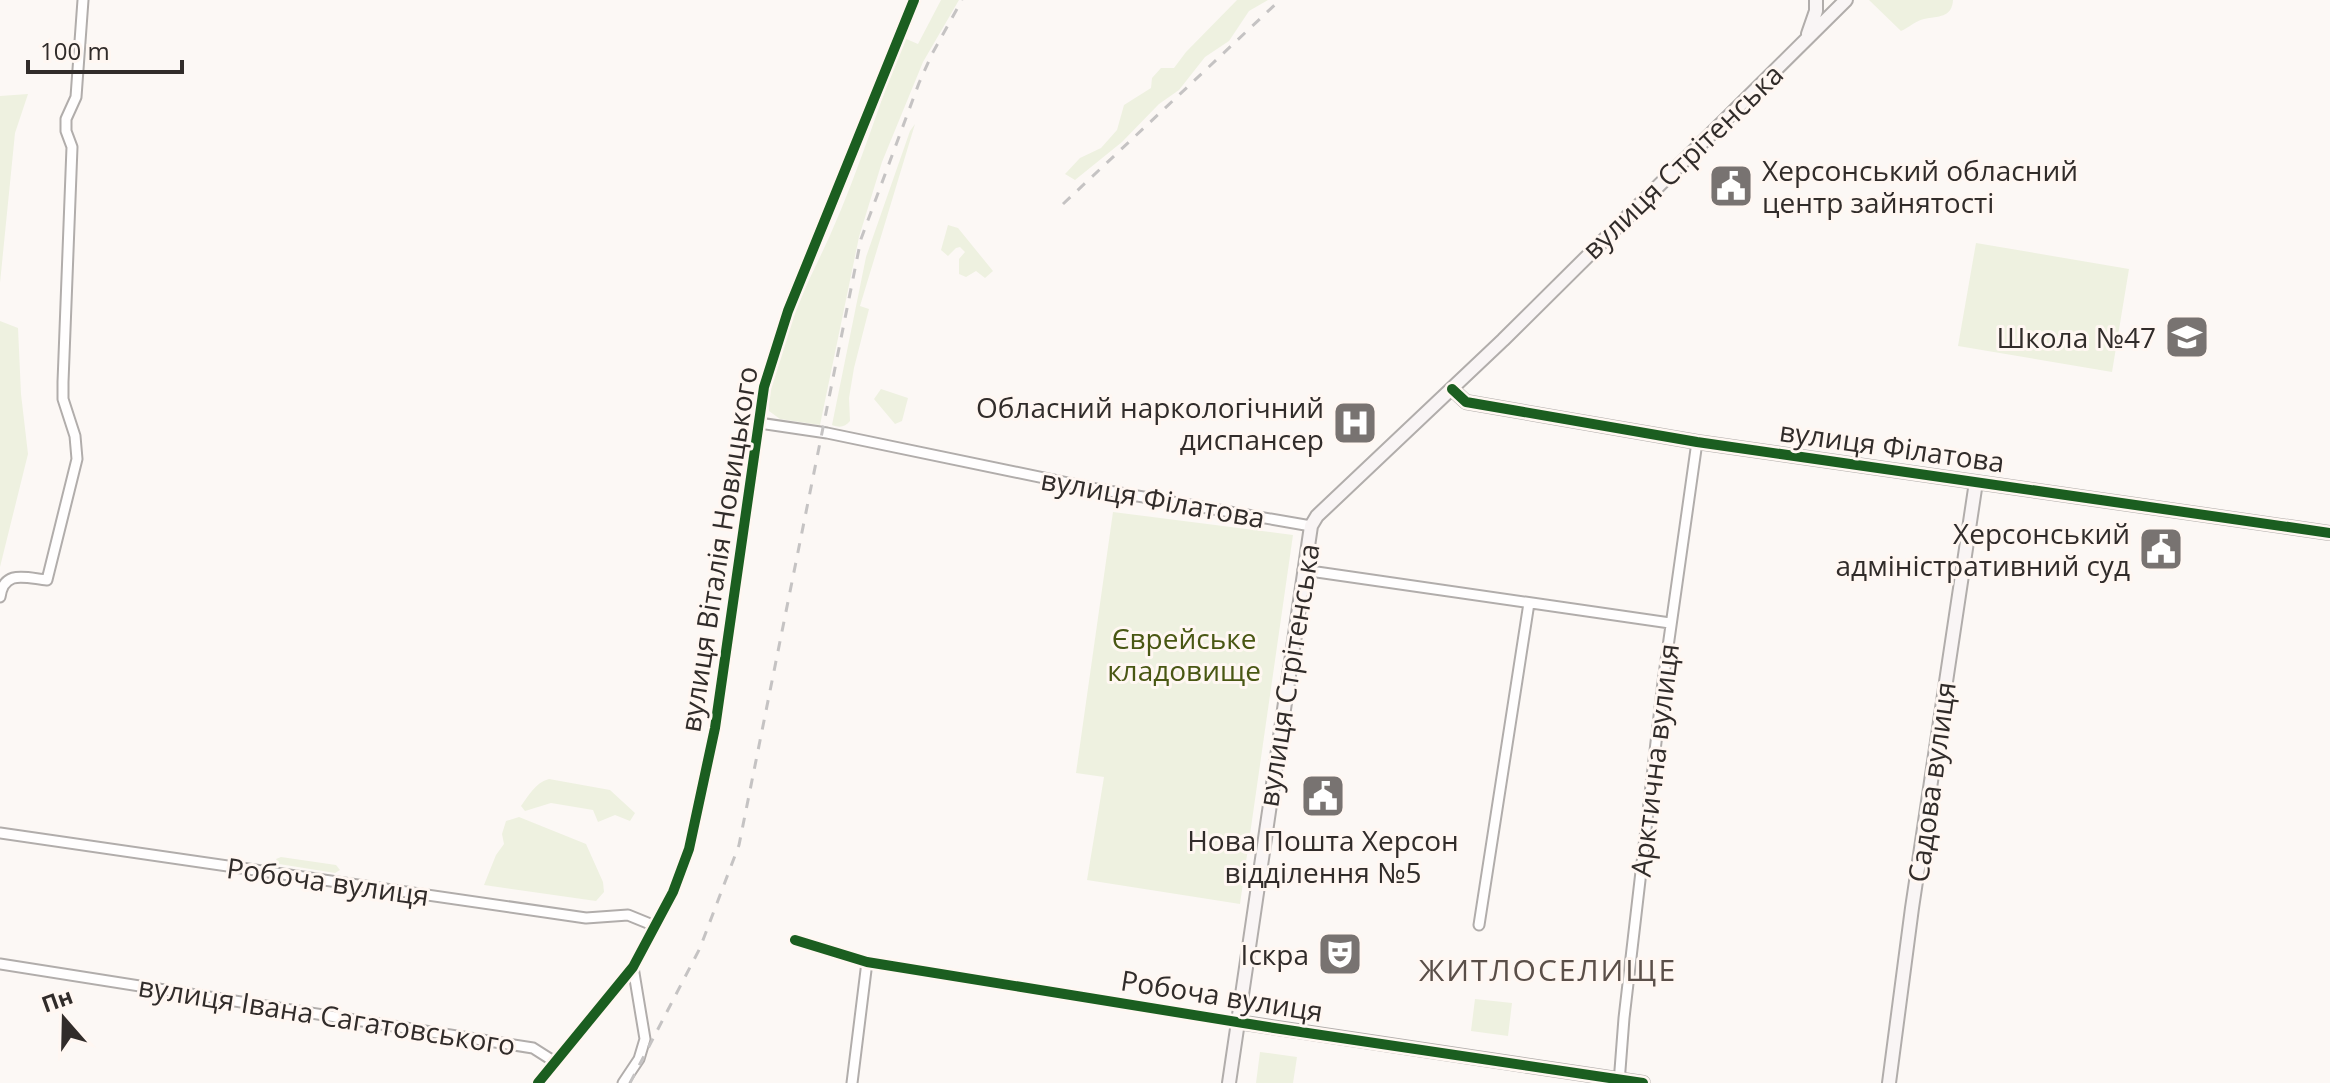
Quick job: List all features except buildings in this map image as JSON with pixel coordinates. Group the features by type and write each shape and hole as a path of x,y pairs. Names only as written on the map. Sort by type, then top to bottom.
{"street":[{"path":"0,597 3,584 8,579 47,580 77,459 75,436 63,399 72,147 66,131 66,119 76,97 83,0"},
{"name":"вулиця Віталія Новицького","path":"538,1083 633,967 673,892 689,849 715,728 764,387 788,311 914,0"},
{"name":"вулиця Стрітенська","path":"1806,41 1813,23 1816,0"},
{"name":"вулиця Стрітенська","path":"1229,1083 1311,526 1846,0"},
{"name":"вулиця Філатова","path":"1452,389 1466,402 1697,442 2330,533"},
{"name":"вулиця Філатова","path":"759,423 843,436 1097,489 1311,526"},
{"name":"Арктична вулиця","path":"1620,1081 1627,990 1670,623 1697,442"},
{"name":"Садова вулиця","path":"1889,1083 1976,482"},
{"path":"1303,570 1670,623"},
{"path":"1479,925 1529,603"},
{"name":"Робоча вулиця","path":"0,833 586,918 628,915 655,926"},
{"name":"Робоча вулиця","path":"795,940 867,962 1643,1083"},
{"path":"852,1083 867,962"},
{"name":"вулиця Івана Сагатовського","path":"0,964 533,1048 555,1062"},
{"path":"623,1083 639,1059 645,1039 633,967"}],"green space":[{"path":"941,0 959,0 923,62 882,162 859,237 820,425 780,419 769,411 770,390 781,344 841,209 904,38 918,44"},
{"path":"1237,0 1268,0 1249,11 1229,41 1205,57 1179,90 1159,104 1122,142 1075,180 1065,174 1080,158 1101,148 1117,130 1124,105 1151,88 1152,78 1161,68 1174,68"},
{"path":"1869,0 1953,0 1947,13 1921,20 1901,31"},
{"path":"28,94 15,133 0,283 0,96"},
{"path":"915,124 860,306 869,309 854,368 849,398 850,421 844,426 835,426 832,425 866,257"},
{"path":"948,225 958,228 993,271 985,278 976,271 966,277 959,274 959,259 965,252 960,247 948,256 941,250"},
{"path":"1976,243 2129,269 2112,372 1958,346"},
{"path":"0,321 18,328 28,454 0,567"},
{"path":"881,389 908,398 902,421 895,424 874,399"},
{"name":"Єврейське кладовище","path":"1113,512 1293,535 1240,904 1087,880 1104,777 1076,773"},
{"path":"549,779 610,790 635,813 630,821 615,815 598,822 593,810 551,803 525,811 521,806 530,794 540,783"},
{"path":"519,817 586,844 603,882 604,892 596,901 484,885 504,844 502,834 506,821"},
{"path":"281,857 336,865 340,870 335,873 279,864 276,859"},
{"path":"1475,999 1512,1003 1508,1036 1471,1031"},
{"path":"1260,1052 1297,1057 1293,1083 1256,1083"}],"railway":[{"path":"630,1083 700,948 739,845 861,239 919,83 962,0"},
{"path":"1063,204 1280,0"}],"cycle path":[{"path":"538,1083 633,967 673,892 689,849 715,728 764,387 788,311 914,0"},
{"path":"1452,389 1466,402 1697,442 2330,533"},
{"path":"795,940 867,962 1274,1028 1643,1083"}],"place":[{"name":"Херсонський обласний центр зайнятості","path":"1731,186"},
{"name":"Школа №47","path":"2187,337"},
{"name":"Обласний наркологічний диспансер","path":"1355,423"},
{"name":"Херсонський адміністративний суд","path":"2161,549"},
{"name":"Нова Пошта Херсон відділення №5","path":"1323,796"},
{"name":"Іскра","path":"1340,954"}],"district":[{"name":"ЖИТЛОСЕЛИЩЕ","path":"1548,969"}]}
